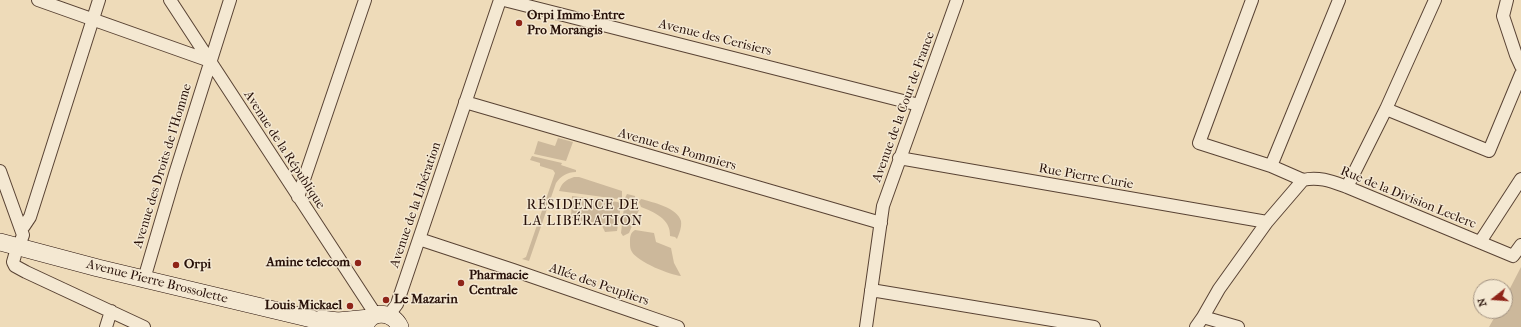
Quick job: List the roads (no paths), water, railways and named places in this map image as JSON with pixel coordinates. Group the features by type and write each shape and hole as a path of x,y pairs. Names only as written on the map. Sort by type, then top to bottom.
{"main road":[{"name":"Avenue Pierre Brossolette","path":"0,242 16,243 46,253 49,256 316,320 318,323 334,327"},
{"name":"Avenue Pierre Brossolette","path":"316,320 319,318 338,321 380,320"}],"street":[{"path":"38,0 210,61"},
{"path":"99,0 30,217 16,243 13,262 15,266 26,272 144,327"},
{"name":"Avenue de la République","path":"170,0 380,320"},
{"name":"Avenue des Droits de l'Homme","path":"144,279 230,0"},
{"path":"298,197 365,0"},
{"name":"Avenue de la Libération","path":"380,320 395,308 500,0"},
{"name":"Avenue des Cerisiers","path":"504,0 919,105"},
{"name":"Avenue de la Cour de France","path":"866,327 883,206 956,0"},
{"path":"1196,327 1219,289 1267,222 1304,180 1271,166 1199,143 1252,0"},
{"path":"1271,166 1339,0"},
{"path":"1347,187 1386,109 1435,0"},
{"path":"1508,0 1502,16 1519,58"},
{"path":"1386,109 1489,151 1521,74"},
{"name":"Avenue des Pommiers","path":"465,102 881,224"},
{"name":"Rue Pierre Curie","path":"900,158 1267,222"},
{"path":"0,171 16,243"},
{"name":"Rue de la Division Leclerc","path":"1304,180 1312,178 1326,180 1347,187 1513,256 1521,245"},
{"path":"1480,242 1521,179"},
{"name":"Allée des Peupliers","path":"419,239 678,327"},
{"path":"871,290 1094,327"},
{"path":"106,327 111,312"},
{"path":"1203,317 1238,327"}],"place":[{"name":"Orpi Immo Entre Pro Morangis","path":"519,23"},
{"name":"Amine telecom","path":"358,263"},
{"name":"Orpi","path":"176,265"},
{"name":"Pharmacie Centrale","path":"461,283"},
{"name":"Le Mazarin","path":"386,300"},
{"name":"Louis Mickael","path":"350,306"}],"district":[{"name":"RÉSIDENCE DE LA LIBÉRATION","path":"583,214"}]}
